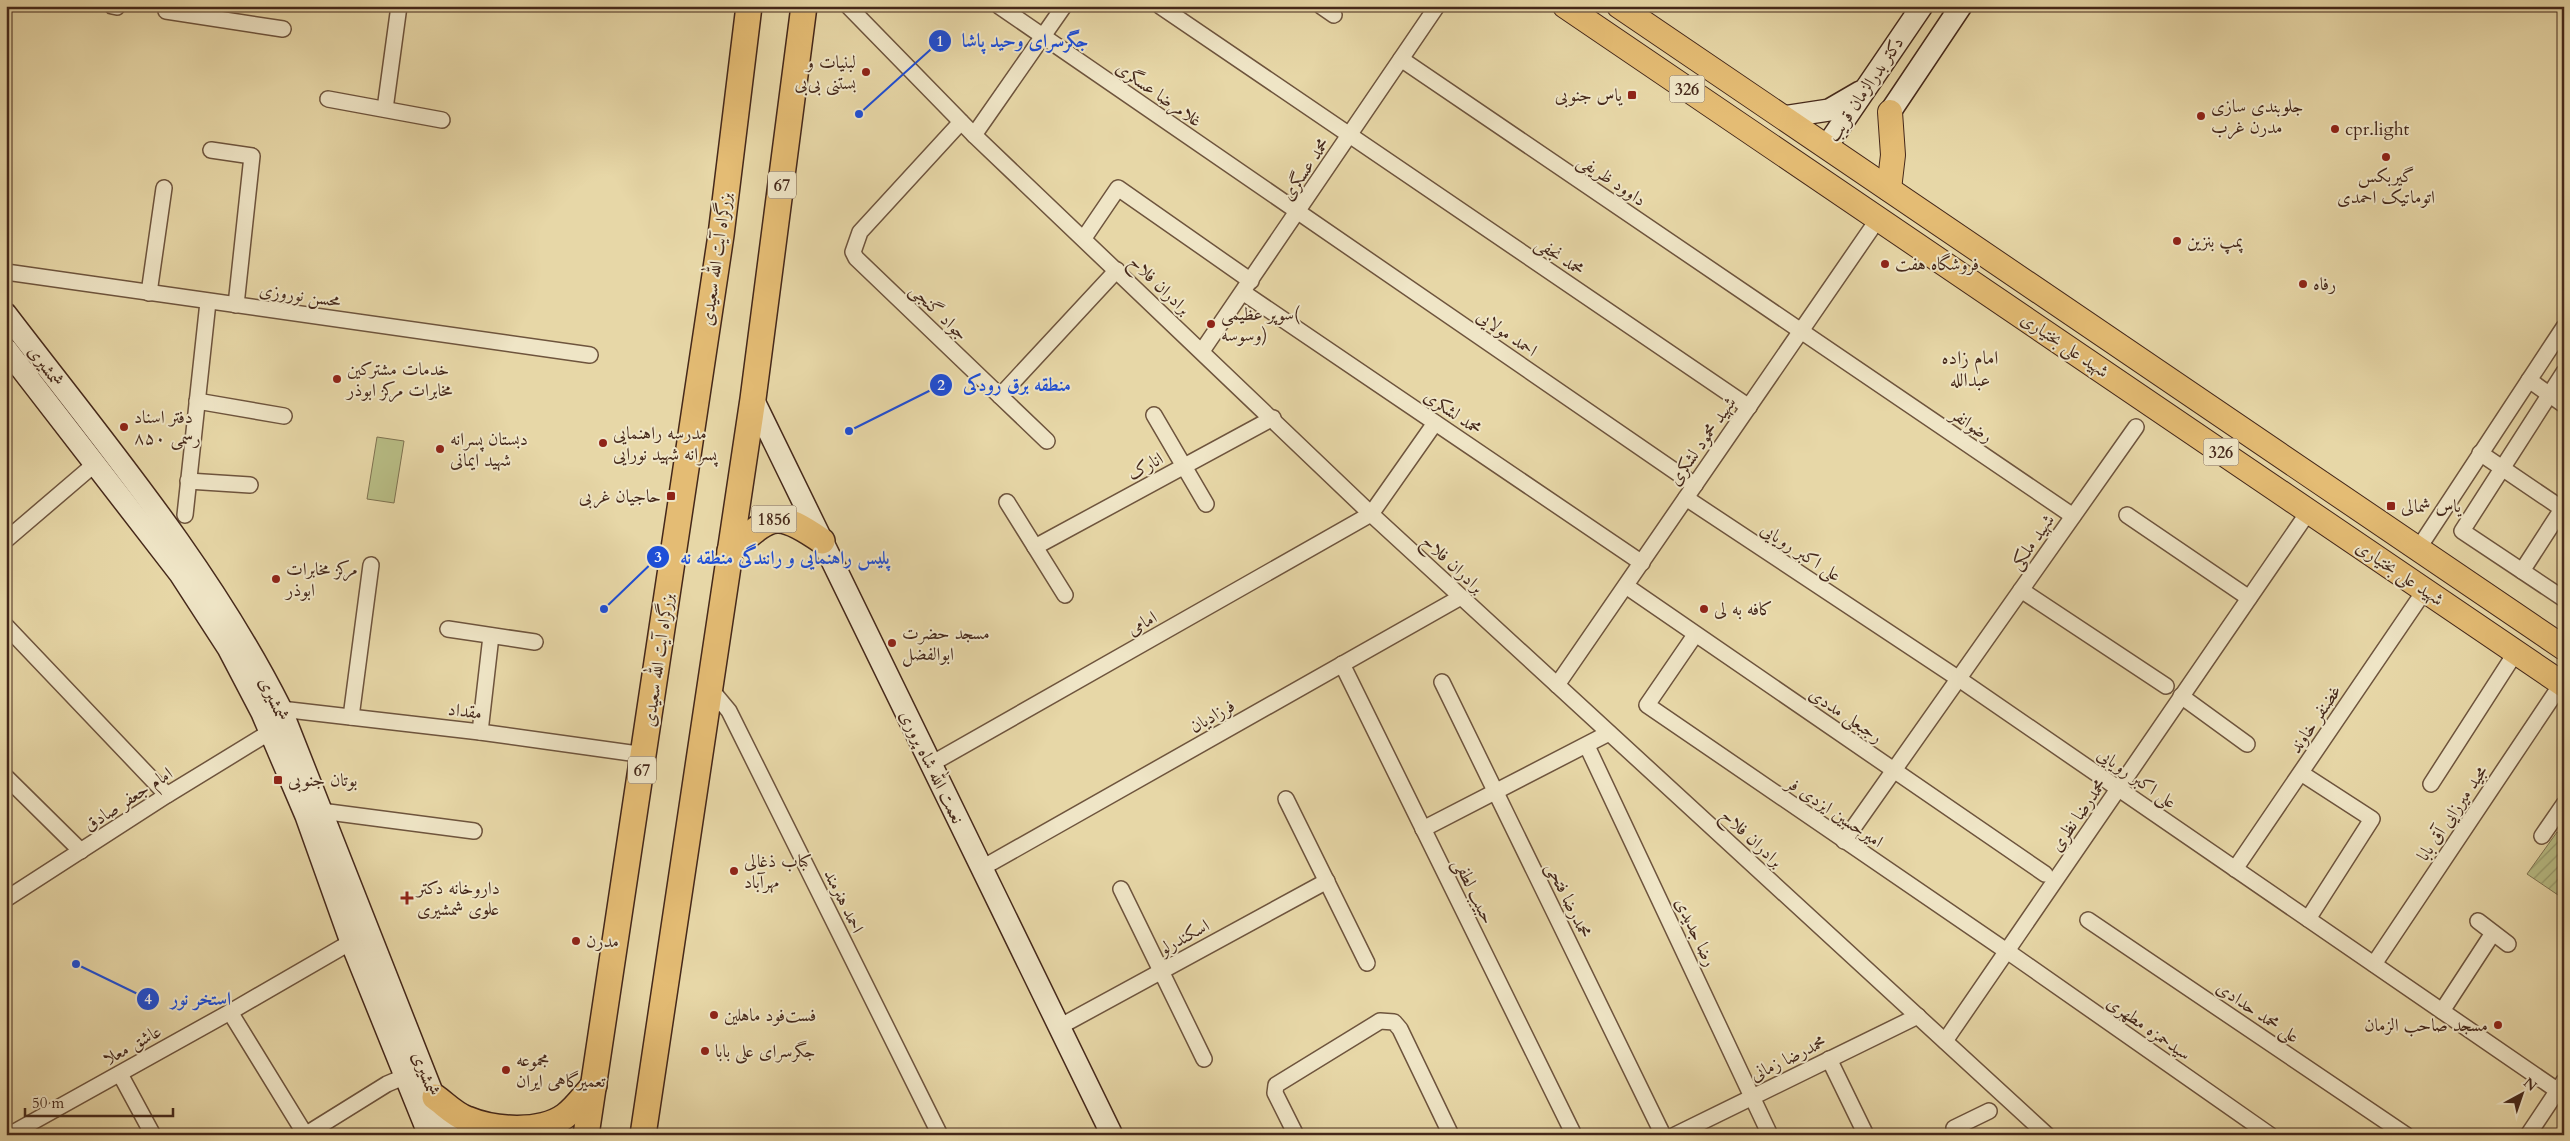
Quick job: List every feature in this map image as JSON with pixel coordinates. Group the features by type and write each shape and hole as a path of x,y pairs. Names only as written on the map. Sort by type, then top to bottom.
{"highway":[{"name":"بزرگراه آیت الله سعیدی","path":"586,1135 645,755 699,374 722,235 749,6"},
{"name":"67","path":"643,1135 753,399 804,6"},
{"name":"1856","path":"730,551 758,528 774,519 788,522 822,542"},
{"path":"435,1097 465,1119 494,1128 522,1128 545,1124 564,1117 594,1085"}],"main road":[{"name":"شهید علی بختیاری","path":"1565,6 2563,684"},
{"name":"326","path":"1619,6 1889,190"},
{"name":"دکتر بدرالزمان قریب","path":"1810,172 1922,6"},
{"name":"دکتر بدرالزمان قریب","path":"1890,112 1961,6"},
{"path":"1783,117 1829,110 1864,90"},
{"path":"1889,190 1893,155 1890,112"},
{"name":"شهید علی بختیاری","path":"1889,190 2564,648"},
{"name":"شمشیری","path":"6,314 103,457 275,720 314,813 369,932 449,1135"},
{"name":"شمشیری","path":"6,349 103,457"},
{"name":"نعمت الله شاه پروری","path":"753,399 1112,1135"},
{"name":"شمشیری","path":"314,813 351,942 429,1135"},
{"path":"351,942 369,932"}],"street":[{"path":"385,109 399,6"},
{"name":"برادران فلاح","path":"848,6 974,135 1273,418 1371,514 2048,1135"},
{"name":"غلامرضا عسگری","path":"999,6 1298,212"},
{"path":"974,135 1064,6"},
{"name":"محمد نجفی","path":"1160,6 1749,407"},
{"path":"1321,6 1334,15"},
{"name":"محمد عسگری","path":"1202,351 1248,287 1437,6"},
{"path":"166,10 220,13 283,29"},
{"name":"داوود ظریفی","path":"1401,59 1801,332"},
{"path":"328,99 442,120"},
{"name":"جواد گنجی","path":"961,122 860,232 853,252 856,258 1000,396"},
{"path":"211,150 252,156 236,305"},
{"path":"149,293 164,188"},
{"name":"محمد لشکری","path":"1084,238 1118,188 1248,287 1435,423 1642,563"},
{"name":"احمد مولایی","path":"1298,212 1695,485"},
{"name":"شهید محمود لشکری","path":"1558,685 1878,219"},
{"path":"1047,441 1000,396 1117,270"},
{"name":"محسن نوروزی","path":"6,272 590,355"},
{"path":"185,515 208,302"},
{"path":"2418,549 2564,327"},
{"name":"رضوانفر","path":"1801,332 2074,516"},
{"path":"2564,372 2462,531 2564,599"},
{"path":"2529,380 2564,405"},
{"path":"197,401 284,416"},
{"path":"1154,415 1206,504"},
{"name":"انارک","path":"1035,547 1273,418"},
{"path":"1371,514 1435,423"},
{"name":"شهید ملکی","path":"1844,841 2136,427"},
{"path":"2480,453 2563,508 2522,572"},
{"path":"6,540 103,457"},
{"path":"188,480 250,486"},
{"name":"علی اکبر رویایی","path":"1686,498 1959,679 2442,1011 2562,1088"},
{"path":"1007,502 1065,595"},
{"name":"محمدرضا نظری","path":"1946,1041 2004,950 2119,788 2308,511"},
{"name":"امامی","path":"930,764 1371,514"},
{"path":"2127,515 2249,598"},
{"path":"351,718 371,566"},
{"name":"رجبعلی مددی","path":"1626,586 2046,874"},
{"path":"2021,590 2166,686"},
{"name":"غضنفر خاوند","path":"2236,869 2425,590"},
{"name":"فرزادیان","path":"982,868 1461,597"},
{"path":"6,626 167,795"},
{"path":"448,630 535,642"},
{"name":"امیرحسین ایزدی فر","path":"1695,635 1647,705 2004,950"},
{"path":"480,732 491,636"},
{"path":"2430,784 2516,652"},
{"name":"حبیب لطفی","path":"1342,664 1574,1135"},
{"name":"محمدرضا فتحی","path":"1442,682 1662,1135"},
{"name":"مجید میرزایی آق بابا","path":"2374,964 2563,684"},
{"name":"احمد هنرمند","path":"709,687 728,711 940,1135"},
{"path":"2182,696 2247,744"},
{"name":"مقداد","path":"275,720 351,718 480,732 645,755"},
{"name":"امام جعفر صادق","path":"6,899 167,795 275,720"},
{"path":"1423,829 1609,733"},
{"name":"رضا جدیدی","path":"1587,746 1770,1135"},
{"path":"2301,773 2372,819 2308,919"},
{"path":"6,777 81,851"},
{"path":"1286,799 1367,964"},
{"path":"2542,836 2564,804"},
{"path":"314,813 474,831"},
{"name":"اسکندرلو","path":"1059,1027 1327,881"},
{"path":"1121,889 1204,1059"},
{"name":"علی محمد حدادی","path":"2088,920 2406,1135"},
{"path":"2478,921 2508,944"},
{"path":"2442,1011 2493,933"},
{"name":"عاشق معلا","path":"9,1135 34,1129 120,1074 351,942"},
{"name":"سیدحمزه مطهری","path":"2004,950 2270,1135"},
{"path":"230,1012 305,1134 388,1084 406,1076"},
{"name":"محمدرضا زمانی","path":"1675,1135 1918,1016"},
{"path":"1296,1135 1275,1093 1276,1084 1380,1021 1394,1022 1400,1029 1451,1135"},
{"path":"1829,1059 1866,1135"},
{"path":"120,1074 153,1135"},
{"path":"2528,1135 2562,1088"},
{"path":"1957,1135 1954,1128 1989,1111"}],"green space":[{"path":"377,437 404,441 394,503 367,499"},
{"path":"2557,832 2564,837 2564,887 2558,895 2527,874"}],"place":[{"name":"لبنیات و بستنی بی‌بی","path":"866,72"},
{"name":"یاس جنوبی","path":"1632,95"},
{"name":"جگرسرای وحید پاشا","path":"859,114"},
{"name":"جلوبندی سازی مدرن غرب","path":"2201,116"},
{"name":"cpr.light","path":"2335,129"},
{"name":"گیربکس اتوماتیک احمدی","path":"2386,157"},
{"name":"پمپ بنزین","path":"2177,241"},
{"name":"فروشگاه هفت","path":"1885,264"},
{"name":"رفاه","path":"2303,284"},
{"name":"سوپر عظیمی( وسوسه)","path":"1211,324"},
{"name":"خدمات مشترکین مخابرات مرکز ابوذر","path":"337,379"},
{"name":"دفتر اسناد رسمی ۸۵۰","path":"124,427"},
{"name":"منطقه برق رودکی","path":"849,431"},
{"name":"مدرسه راهنمایی پسرانه شهید نورایی","path":"603,443"},
{"name":"دبستان پسرانه شهید ایمانی","path":"440,449"},
{"name":"حاجیان غربی","path":"671,496"},
{"name":"یاس شمالی","path":"2391,506"},
{"name":"مرکز مخابرات ابوذر","path":"276,579"},
{"name":"پلیس راهنمایی و رانندگی منطقه نه","path":"604,609"},
{"name":"کافه به لی","path":"1704,609"},
{"name":"مسجد حضرت ابوالفضل","path":"892,643"},
{"name":"بوتان جنوبی","path":"278,780"},
{"name":"کباب ذغالی مهرآباد","path":"734,871"},
{"name":"داروخانه دکتر علوی شمشیری","path":"407,898"},
{"name":"مدرن","path":"576,941"},
{"name":"استخر نور","path":"76,964"},
{"name":"فست‌فود ماهلین","path":"714,1015"},
{"name":"مسجد صاحب الزمان","path":"2498,1025"},
{"name":"جگرسرای علی بابا","path":"705,1051"},
{"name":"مجموعه تعمیرگاهی ایران","path":"506,1070"}],"district":[{"name":"امام زاده عبدالله","path":"1970,368"}]}
